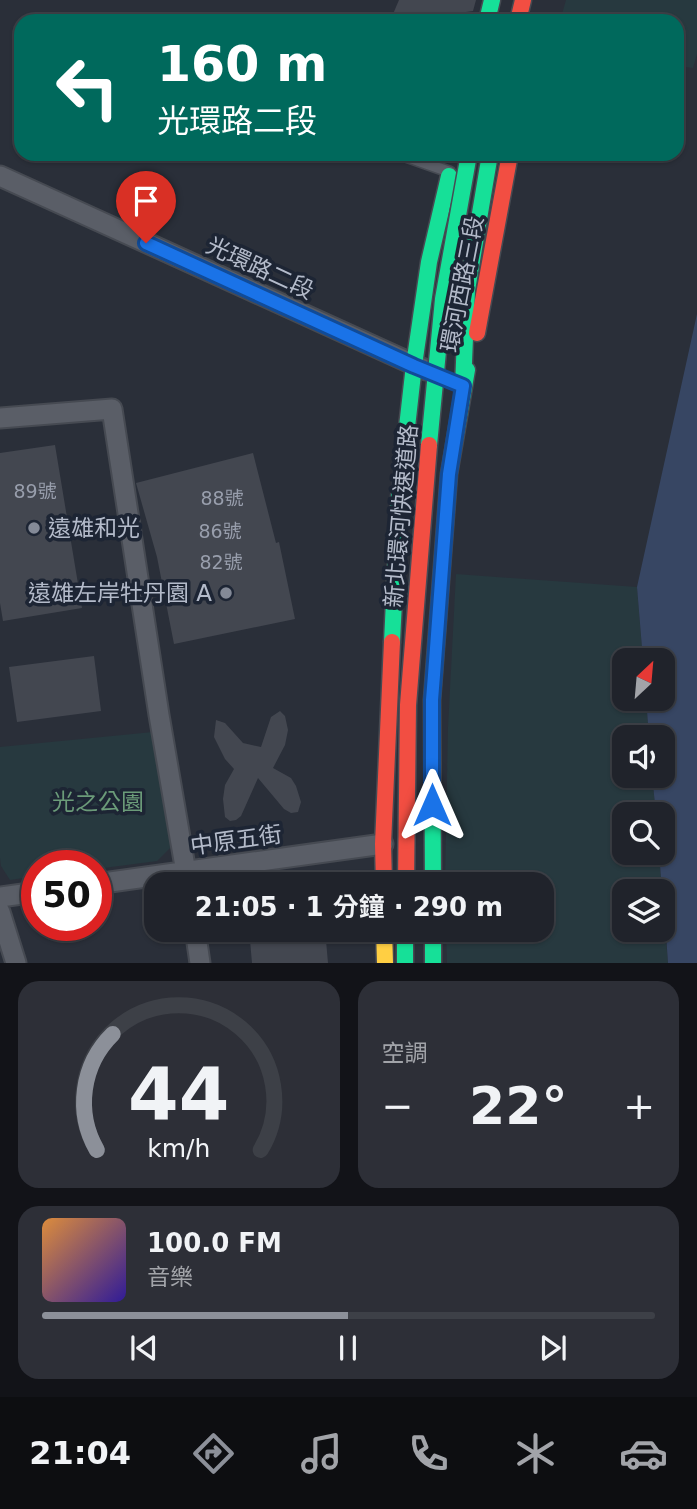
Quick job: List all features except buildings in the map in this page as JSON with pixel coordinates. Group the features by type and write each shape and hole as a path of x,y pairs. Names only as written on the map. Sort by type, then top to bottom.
{"main road":[{"name":"環河西路三段","path":"384,872 399,498 429,261 453,161"},
{"name":"新北環河快速道路","path":"406,872 408,705 426,479 443,299 468,161"},
{"path":"463,386 467,289 490,161"},
{"name":"環河西路三段","path":"433,872 432,700 449,474 463,386 480,322 509,161"},
{"path":"384,942 385,963"},
{"path":"405,942 405,963"},
{"path":"433,942 433,963"}],"street":[{"name":"光環路二段","path":"0,176 463,386"},
{"path":"0,418 112,409 186,872"},
{"name":"中原五街","path":"222,872 383,844"},
{"name":"中原五街","path":"112,883 144,881"},
{"path":"0,897 21,894"},
{"path":"0,912 16,963"},
{"path":"197,942 200,963"}],"lane":[{"path":"419,161 450,172"}],"green space":[{"path":"566,0 697,0 697,54 693,68 684,67 684,14 562,14"},
{"path":"456,574 637,587 642,648 612,648 612,711 647,711 648,725 612,725 612,788 653,788 655,802 612,802 612,865 660,865 661,879 612,879 612,942 666,942 668,963 447,963 446,942 554,942 554,872 445,872 448,727"},
{"name":"光之公園","path":"153,732 171,847 157,861 112,867 112,850 21,850 21,878 10,880 1,866 0,858 0,747"}],"water":[{"path":"697,314 697,963 668,963 667,942 675,942 675,879 661,879 660,865 675,865 675,802 655,802 653,788 675,788 675,725 648,725 647,711 676,710 676,648 642,648 637,587"}],"traffic: fast":[{"path":"489,14 492,0"},
{"path":"429,445 443,299 468,161"},
{"path":"463,386 467,290 489,161"},
{"path":"392,642 399,498 414,365 429,262 449,176"},
{"path":"433,872 432,700 449,474 467,370"},
{"path":"405,942 405,963"},
{"path":"433,942 433,963"}],"traffic: slow":[{"path":"384,942 385,963"}],"traffic: jam":[{"path":"520,14 523,0"},
{"path":"477,333 509,161"},
{"path":"406,872 408,705 429,445"},
{"path":"384,872 392,642"}],"place":[{"name":"遠雄和光","path":"34,528"},
{"name":"遠雄左岸牡丹園 A","path":"226,593"}],"route":[{"path":"146,243 463,386 449,474 432,700 432,805"}]}
